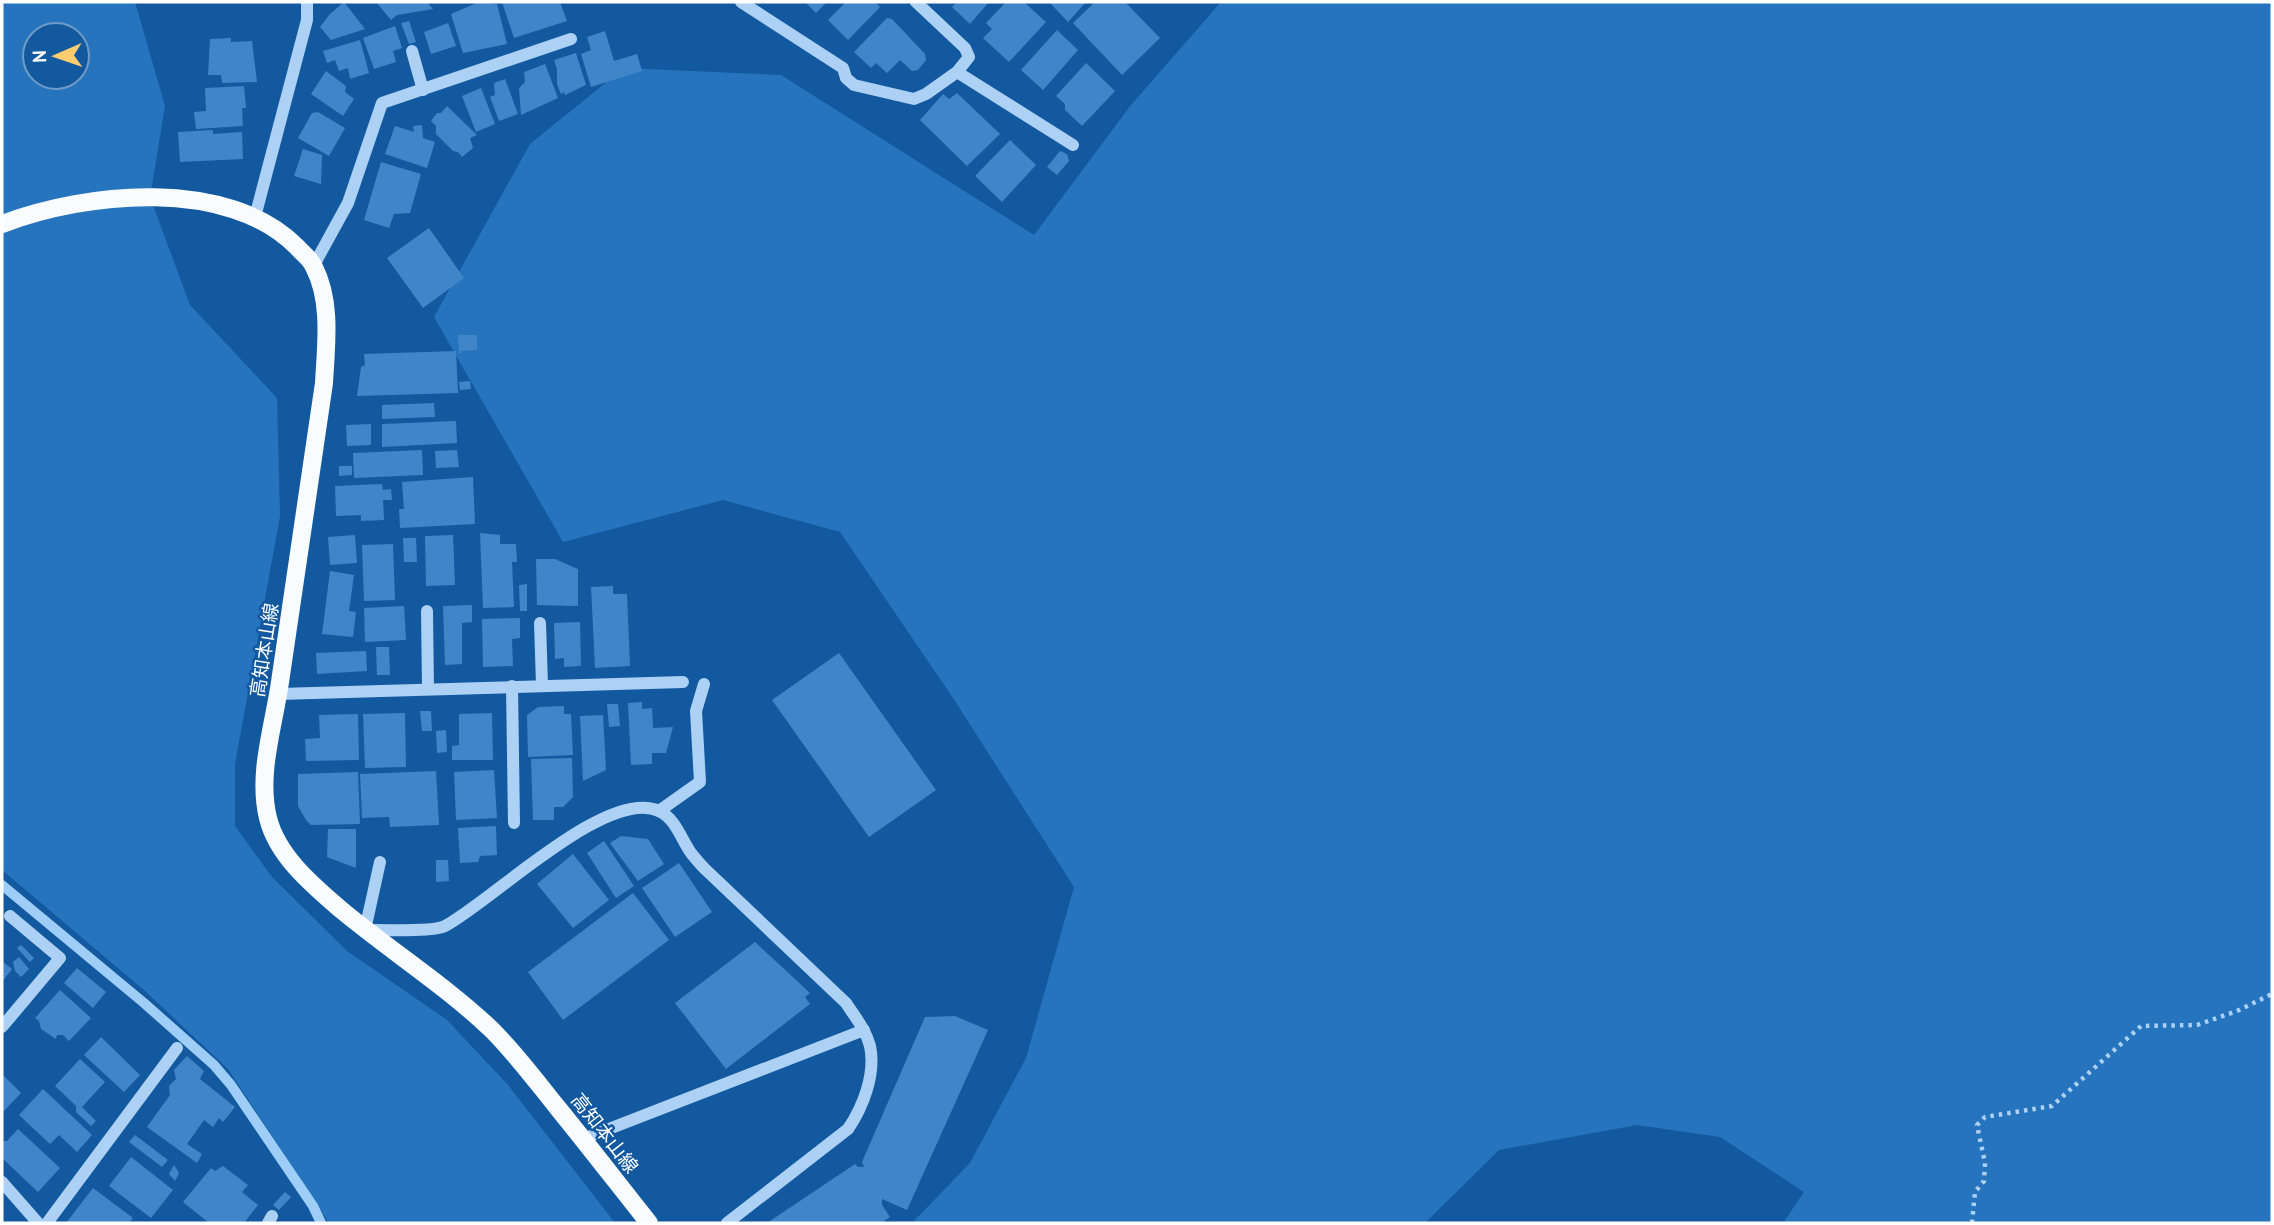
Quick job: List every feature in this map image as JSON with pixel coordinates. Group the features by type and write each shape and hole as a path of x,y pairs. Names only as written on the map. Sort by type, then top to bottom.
{"main road":[{"name":"高知本山線","path":"2,224 86,202 167,196 205,201 254,217 285,235 314,265 324,298 324,383 279,695 267,755 267,817 274,837 316,889 365,930 465,1005 492,1031 522,1063 649,1223"}],"street":[{"path":"254,217 307,20 307,2"},
{"path":"741,2 843,68 846,78 854,85 914,99 926,94 957,72 969,57 965,48 916,2"},
{"path":"314,265 348,203 382,103 571,39"},
{"path":"412,51 423,90"},
{"path":"957,72 1073,145"},
{"path":"427,611 428,689"},
{"path":"540,623 542,685"},
{"path":"279,695 683,682"},
{"path":"659,811 699,782 696,711 704,684"},
{"path":"512,686 514,823"},
{"path":"380,862 365,930 442,928 594,821 625,809 659,811 675,824 690,851 705,869 846,1003 864,1030 870,1047 867,1090 862,1109 848,1129 727,1223"},
{"path":"2,1027 60,958 10,916"},
{"path":"583,1139 864,1030"},
{"path":"47,1223 177,1048"},
{"path":"2,1182 38,1223"}],"path":[{"path":"1972,1223 1975,1192 1984,1181 1985,1163 1977,1125 1985,1117 2052,1106 2141,1026 2197,1025 2237,1011 2272,994"}],"shaded area":[{"path":"2,2 135,2 165,106 150,197 190,305 277,398 280,516 235,764 235,826 272,877 347,951 447,1020 508,1085 615,1223 329,1223 228,1069 144,990 2,870"},
{"path":"1221,2 2272,2 2272,1223 1783,1223 1804,1192 1720,1137 1637,1125 1499,1150 1425,1223 912,1223 970,1163 1026,1058 1074,887 953,698 840,532 723,500 563,542 434,317 530,144 624,68 781,75 1034,235 1131,105"}],"building":[{"path":"344,2 365,29 331,40 320,27"},
{"path":"376,2 427,2 433,9 397,15 391,20"},
{"path":"479,2 497,4 507,44 463,53 451,14"},
{"path":"502,2 560,2 567,21 514,38"},
{"path":"805,2 827,2 816,13"},
{"path":"846,2 875,2 880,7 848,40 828,20"},
{"path":"957,2 989,2 970,24 952,7"},
{"path":"1006,2 1024,2 1046,22 1009,62 983,38 992,29 986,23"},
{"path":"1049,2 1086,2 1068,22"},
{"path":"1095,2 1125,2 1160,38 1122,75 1073,23"},
{"path":"887,18 892,19 925,54 926,60 918,70 912,71 900,60 887,73 876,63 871,68 854,52"},
{"path":"409,21 416,42 409,44 401,23"},
{"path":"448,23 456,46 431,54 424,32"},
{"path":"395,26 402,48 393,51 396,62 374,69 363,38"},
{"path":"1057,30 1078,50 1043,90 1021,70"},
{"path":"605,31 614,61 637,54 642,71 591,87 581,54 591,50 587,37"},
{"path":"231,38 231,42 252,41 257,82 222,83 221,75 208,75 210,39"},
{"path":"360,40 369,73 350,79 348,68 339,71 335,60 327,63 323,51"},
{"path":"576,53 586,85 565,95 564,92 561,94 554,60"},
{"path":"1086,63 1115,91 1082,126 1065,110 1065,104 1056,96"},
{"path":"545,64 558,98 521,115 519,88 525,82 524,72"},
{"path":"326,71 346,86 345,92 354,99 343,116 311,94"},
{"path":"505,79 518,114 499,121 490,97 495,95 494,83"},
{"path":"244,86 246,108 242,108 243,126 196,129 194,112 206,111 205,88"},
{"path":"481,88 495,124 476,132 462,96"},
{"path":"957,93 1000,134 967,166 920,120 943,94 949,99"},
{"path":"447,106 477,135 470,138 473,148 462,157 436,134 436,126 431,121"},
{"path":"318,112 345,128 329,156 298,138 312,113"},
{"path":"422,125 423,138 435,142 427,168 385,154 395,126 414,132 413,126"},
{"path":"213,130 213,134 242,132 243,159 180,162 178,132"},
{"path":"1010,140 1036,165 1002,202 975,176"},
{"path":"303,149 322,155 321,184 294,176"},
{"path":"1060,151 1067,154 1069,161 1057,175 1047,167"},
{"path":"381,162 421,174 410,213 394,214 389,228 364,220"},
{"path":"429,228 464,278 423,308 387,258"},
{"path":"458,335 477,335 477,350 459,353"},
{"path":"456,351 458,393 357,396 361,367 365,365 364,354"},
{"path":"470,381 471,389 460,390 459,382"},
{"path":"434,403 435,417 382,419 382,405"},
{"path":"456,421 457,443 382,447 382,424"},
{"path":"371,424 371,445 347,446 346,425"},
{"path":"422,450 423,475 354,478 353,453"},
{"path":"457,450 459,467 436,468 435,451"},
{"path":"339,466 352,466 352,475 339,476"},
{"path":"473,477 475,524 400,528 399,509 404,509 402,482"},
{"path":"382,484 383,490 391,489 392,500 383,500 384,520 361,521 361,515 336,516 335,486"},
{"path":"480,533 500,535 500,544 516,544 517,562 512,562 514,607 483,608"},
{"path":"355,535 357,563 330,565 328,537"},
{"path":"453,535 455,585 426,586 425,536"},
{"path":"403,538 416,538 417,562 404,562"},
{"path":"393,544 395,600 364,601 362,545"},
{"path":"536,559 555,559 578,569 578,606 537,605"},
{"path":"330,571 354,575 349,611 356,612 353,637 322,634"},
{"path":"527,584 527,611 520,611 519,585"},
{"path":"613,586 613,594 627,594 630,666 595,668 591,587"},
{"path":"472,605 472,622 462,623 462,664 445,665 443,606"},
{"path":"404,606 406,640 365,642 364,608"},
{"path":"520,618 520,638 512,639 513,666 483,667 482,619"},
{"path":"580,622 581,666 564,667 564,658 555,659 554,623"},
{"path":"376,647 389,647 390,675 377,675"},
{"path":"366,651 367,671 317,674 316,653"},
{"path":"839,653 936,790 869,837 772,700"},
{"path":"642,702 642,709 652,708 653,728 673,727 666,753 652,753 652,764 631,765 628,703"},
{"path":"607,704 618,704 620,726 609,727"},
{"path":"564,706 564,714 571,714 573,755 528,757 527,715 538,707"},
{"path":"420,711 431,711 432,731 422,731"},
{"path":"405,713 406,767 365,768 363,714"},
{"path":"492,713 493,760 452,760 452,746 459,745 459,714"},
{"path":"358,714 359,760 306,761 305,739 320,738 319,715"},
{"path":"603,715 606,770 583,781 580,716"},
{"path":"446,730 447,752 437,753 436,731"},
{"path":"572,758 573,797 563,807 554,807 554,820 533,820 531,759"},
{"path":"494,770 497,818 456,820 454,772"},
{"path":"436,771 439,825 390,827 389,817 362,818 360,774"},
{"path":"358,772 360,824 311,825 298,806 298,774"},
{"path":"496,826 497,855 480,856 478,862 460,863 458,828"},
{"path":"328,829 356,829 356,868 327,857"},
{"path":"621,836 648,839 664,864 638,881 610,843"},
{"path":"604,841 634,886 616,898 587,853"},
{"path":"573,854 609,900 573,928 537,884"},
{"path":"436,860 448,860 449,881 436,882"},
{"path":"679,863 712,912 675,937 642,888"},
{"path":"633,893 669,940 563,1020 528,972"},
{"path":"755,942 810,993 805,997 810,1004 726,1069 675,1003"},
{"path":"21,945 34,958 30,962 17,948"},
{"path":"19,957 29,969 21,977 15,971 13,962"},
{"path":"2,961 12,969 2,982"},
{"path":"77,968 106,992 93,1008 64,983"},
{"path":"60,990 91,1018 69,1041 63,1035 57,1035 56,1039 41,1029 35,1018"},
{"path":"955,1016 988,1030 907,1210 882,1199 882,1205 890,1217 881,1223 767,1223 855,1164 864,1167 862,1162 925,1017"},
{"path":"101,1037 140,1075 124,1092 84,1055"},
{"path":"187,1056 204,1071 200,1079 235,1107 223,1122 219,1118 213,1127 204,1120 187,1144 202,1154 197,1163 147,1127 170,1095 169,1086 176,1079 174,1070"},
{"path":"80,1059 105,1082 82,1107 96,1121 91,1126 76,1112 76,1106 55,1086"},
{"path":"2,1074 21,1093 2,1113"},
{"path":"43,1089 92,1135 77,1152 59,1135 50,1144 19,1115"},
{"path":"18,1129 60,1168 38,1192 2,1158 2,1141 7,1141"},
{"path":"135,1135 168,1160 162,1167 129,1142"},
{"path":"131,1157 173,1190 151,1218 109,1186"},
{"path":"174,1165 179,1173 175,1181 169,1174"},
{"path":"223,1166 248,1185 242,1192 258,1205 244,1223 209,1223 183,1202 211,1168 215,1171"},
{"path":"93,1188 133,1218 129,1223 66,1223"},
{"path":"285,1192 291,1197 279,1210 273,1205"}],"waterway":[{"path":"2,885 214,1065 231,1085 313,1206 321,1223"}]}
